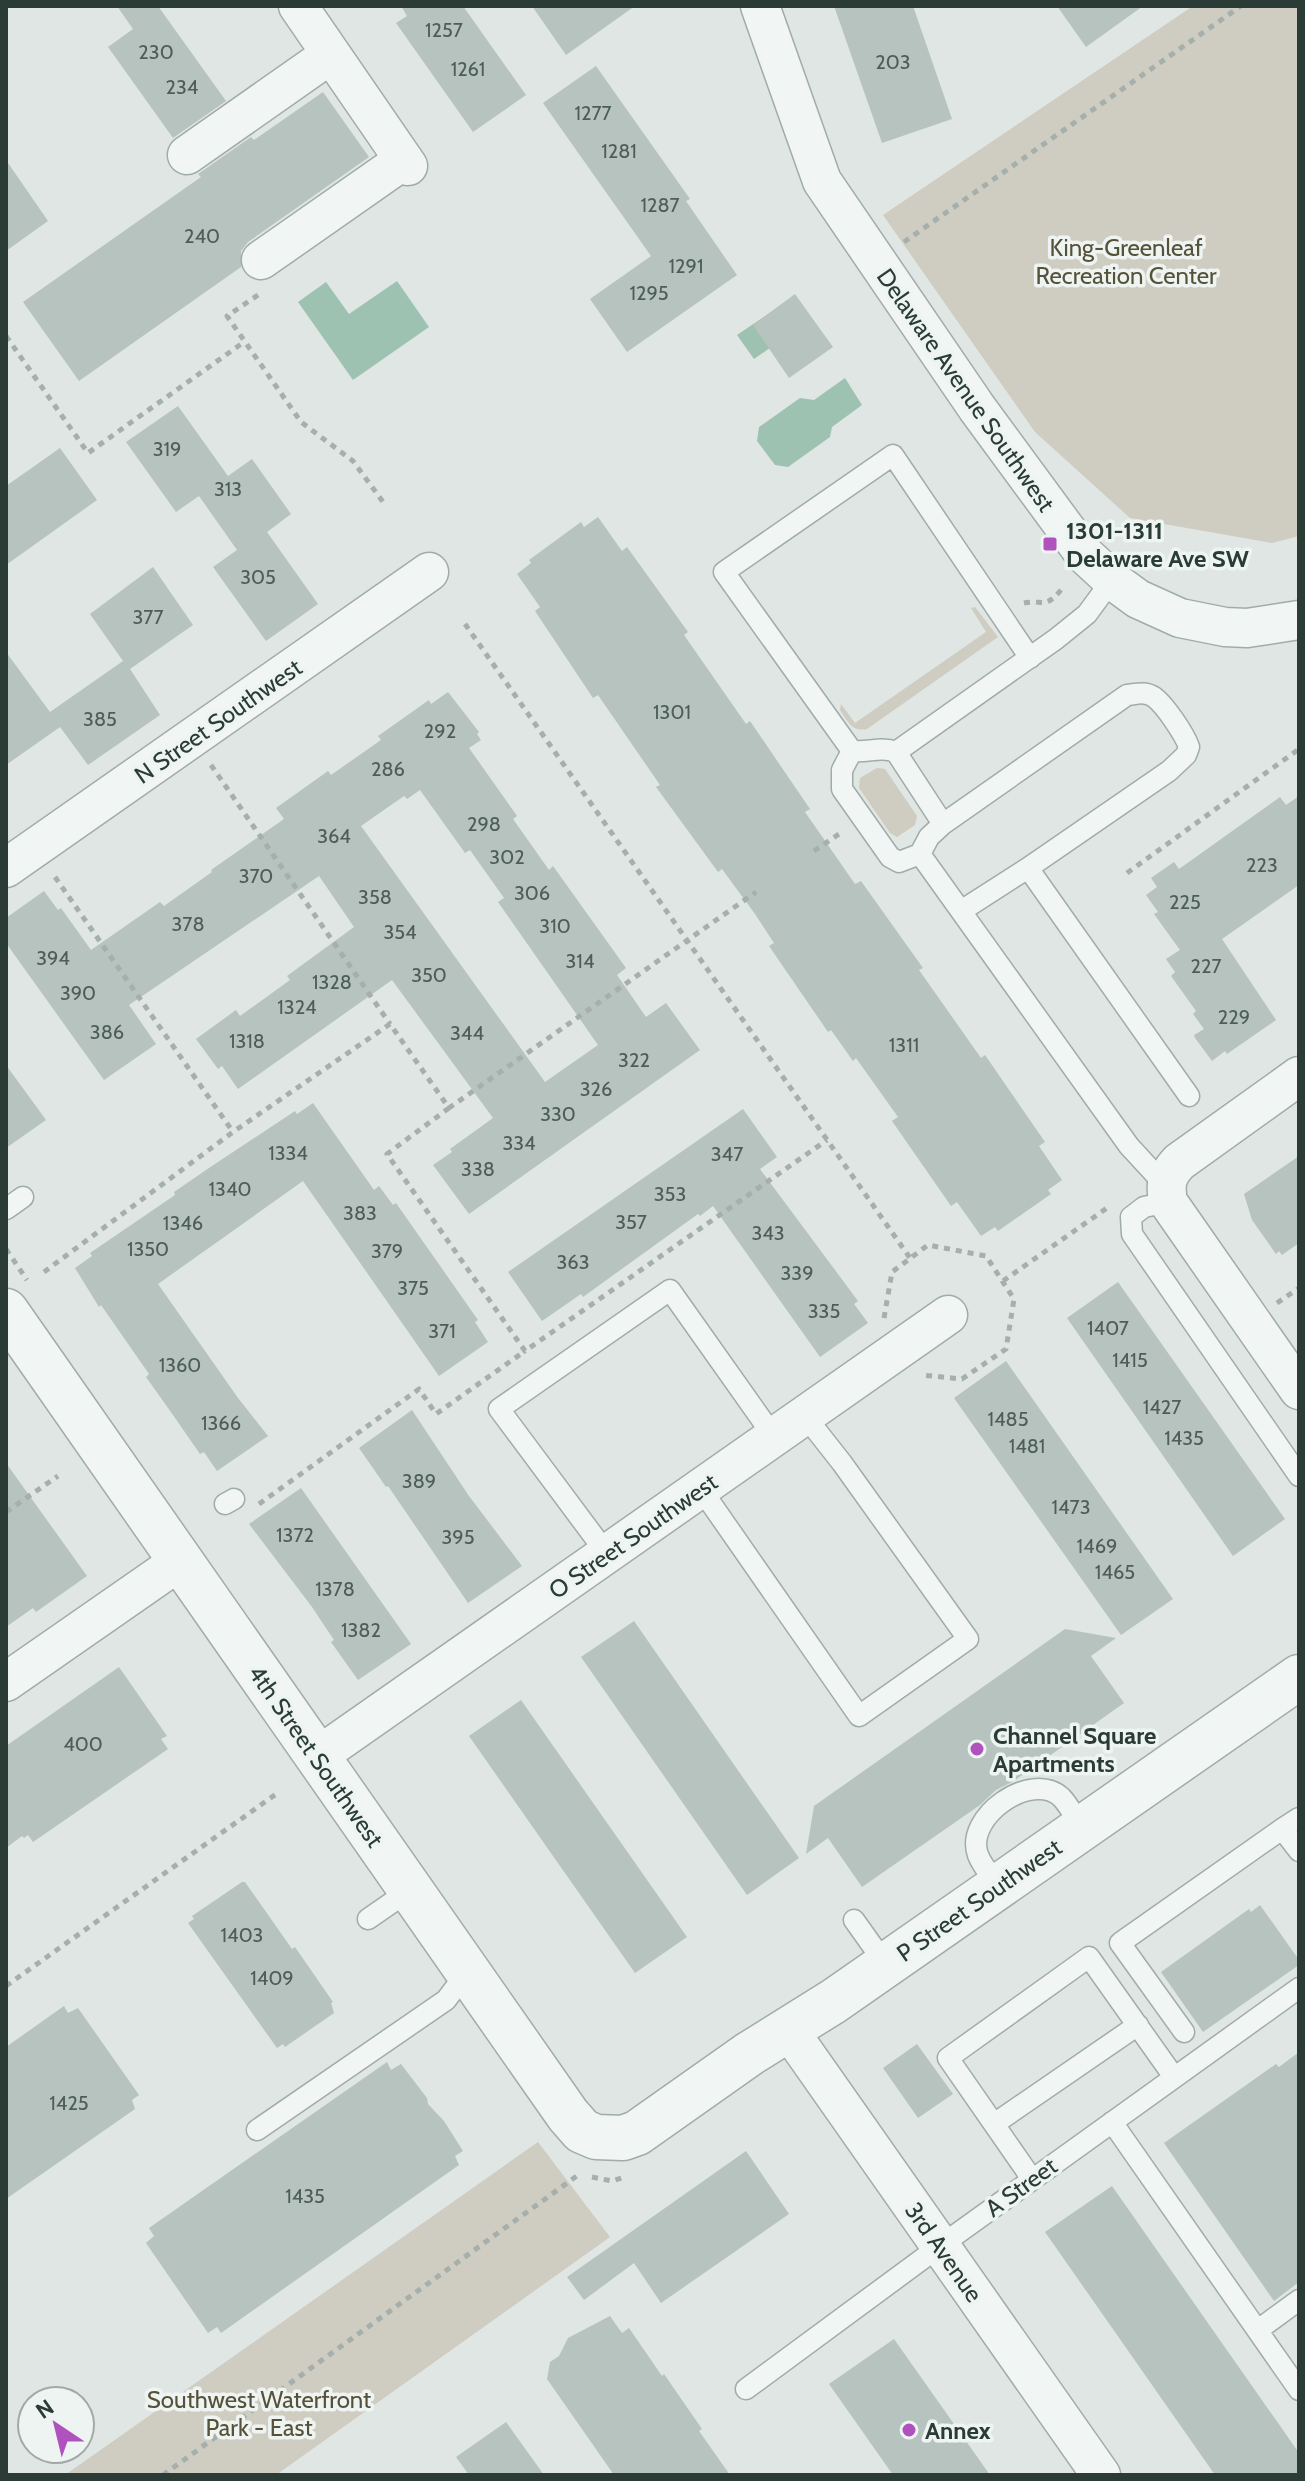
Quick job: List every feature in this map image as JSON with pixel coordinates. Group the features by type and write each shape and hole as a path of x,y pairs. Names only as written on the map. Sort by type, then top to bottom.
{"street":[{"path":"261,260 406,163 298,6"},
{"name":"Delaware Avenue Southwest","path":"760,6 822,181 1069,536 1112,580 1158,609 1202,624 1247,628 1299,620"},
{"path":"187,155 331,54"},
{"name":"N Street Southwest","path":"20,858 429,572"},
{"path":"1299,1076 1179,1162 1169,1173 1169,1199 1299,1390"},
{"name":"4th Street Southwest","path":"6,1311 568,2115 582,2131 596,2137 623,2138 657,2119"},
{"name":"O Street Southwest","path":"318,1756 948,1315"},
{"path":"6,1682 180,1561"},
{"name":"P Street Southwest","path":"657,2119 749,2054 886,1965 1299,1677"},
{"name":"3rd Avenue","path":"788,2029 1101,2475"}],"lane":[{"path":"852,751 724,572 893,455 1030,658"},
{"path":"896,752 1087,614 1112,580"},
{"path":"852,751 842,770 842,789 890,857 899,862 920,854 929,837 943,824 1127,695 1142,693 1155,698 1186,737 1189,747 1186,755 1169,771 961,911"},
{"path":"852,751 867,752 883,748 896,752 943,824"},
{"path":"920,854 1169,1199 1144,1207 1131,1217 1132,1234 1299,1476"},
{"path":"1028,868 1189,1096"},
{"path":"6,1209 23,1197"},
{"path":"607,1554 499,1409 670,1290 774,1437"},
{"path":"701,1489 859,1716 968,1639 805,1416"},
{"path":"999,1886 977,1854 977,1837 984,1821 1011,1796 1045,1790 1060,1796 1082,1828"},
{"path":"1184,2032 1120,1943 1291,1824 1299,1851"},
{"path":"368,1919 410,1890"},
{"path":"854,1920 886,1965"},
{"path":"1032,2179 948,2058 1089,1957 1174,2077"},
{"path":"257,2130 446,2000 468,1971"},
{"name":"A Street","path":"746,2389 1299,1988"},
{"path":"994,2124 1138,2025"},
{"path":"1112,2122 1299,2390"},
{"path":"1258,2330 1299,2300"}],"path":[{"path":"876,262 1241,6"},
{"path":"227,316 301,422 353,461 386,506"},
{"path":"6,336 88,453 245,341"},
{"path":"1004,617 1027,601 1043,604 1061,590"},
{"path":"465,624 910,1258"},
{"path":"193,739 449,1108"},
{"path":"1127,873 1299,749"},
{"path":"20,858 233,1132"},
{"path":"525,1351 387,1154 756,892"},
{"path":"44,1272 233,1132 390,1024"},
{"path":"237,1504 419,1389 436,1414 827,1140"},
{"path":"1003,1281 1119,1200"},
{"path":"1270,1308 1299,1288"},
{"path":"6,1512 58,1476"},
{"path":"6,1986 279,1792"},
{"path":"163,2475 581,2173"}],"green space":[{"name":"King-Greenleaf Recreation Center","path":"1193,6 1299,6 1299,536 1272,543 1130,518 1035,432 883,215"},
{"path":"975,607 998,637 867,729 851,725 840,710 841,704 855,723 986,632 971,608"},
{"path":"877,768 885,769 917,816 915,825 897,837 890,833 859,788 860,778"},
{"name":"Southwest Waterfront Park - East","path":"538,2142 610,2237 276,2475 65,2475 79,2465 96,2465 96,2453"}],"shaded area":[{"path":"397,281 429,327 353,380 298,302 326,282 349,314"},
{"path":"783,304 800,327 754,359 737,335"},
{"path":"845,378 862,405 832,427 830,437 788,467 775,465 757,441 759,427 800,398 814,400"}],"building":[{"path":"117,6 158,6 226,101 173,138 108,47 133,29"},
{"path":"401,6 463,6 526,95 473,132 396,23 407,16"},
{"path":"532,6 635,6 566,55"},
{"path":"834,6 913,6 952,119 882,143"},
{"path":"1057,6 1143,6 1086,47"},
{"path":"596,66 690,199 686,201 737,275 627,352 590,299 651,256 543,103"},
{"path":"323,92 369,157 248,242 241,251 241,267 79,381 23,302 201,177 198,174"},
{"path":"6,160 48,221 6,251"},
{"path":"795,294 833,347 789,378 753,325"},
{"path":"178,406 228,476 252,459 291,514 267,532 318,604 266,641 213,567 237,550 199,496 176,512 126,442"},
{"path":"60,448 97,500 6,565 6,486"},
{"path":"598,517 622,551 627,547 668,604 688,632 684,635 746,724 750,721 810,809 805,812 855,884 861,881 923,968 919,970 981,1058 985,1055 1045,1142 1039,1146 1062,1180 1048,1190 1051,1194 998,1231 995,1227 981,1236 957,1202 951,1206 892,1121 898,1117 856,1058 853,1061 831,1030 828,1032 769,946 774,943 755,914 722,869 718,872 656,787 660,785 598,695 593,698 535,611 540,607 517,574 531,563 529,560 581,522 584,527"},
{"path":"153,567 193,625 130,669 160,715 88,765 60,727 6,765 6,652 50,712 123,661 90,614"},
{"path":"448,692 479,732 477,734 481,740 469,748 517,816 513,819 549,870 553,866 626,968 617,975 646,1017 666,1003 700,1050 469,1214 433,1165 493,1118 392,980 238,1089 222,1066 218,1069 196,1039 236,1010 240,1016 290,980 287,976 354,927 319,876 129,1005 156,1044 104,1080 6,943 6,918 44,891 58,910 61,908 91,950 160,902 164,906 212,872 284,819 276,808 328,771 331,775 381,740 378,736 429,700 431,704","holes":["420,790 465,853 470,850 504,898 498,902 598,1045 545,1082 361,826 404,796 407,799"]},
{"path":"1299,796 1299,885 1222,939 1276,1020 1212,1061 1194,1035 1204,1029 1193,1014 1196,1011 1171,976 1175,972 1166,959 1180,950 1154,914 1158,912 1146,895 1157,887 1151,878 1174,862 1179,869 1280,797 1286,805"},
{"path":"6,1065 46,1120 6,1148"},
{"path":"313,1103 374,1190 379,1186 393,1205 396,1203 478,1320 475,1322 488,1342 439,1376 303,1181 158,1284 268,1436 217,1471 204,1452 200,1454 146,1377 149,1374 101,1305 99,1307 75,1268 92,1256 90,1253 175,1195 174,1192 295,1111 297,1114"},
{"path":"743,1109 777,1157 760,1169 858,1301 854,1304 868,1323 820,1357 713,1206 583,1297 581,1294 542,1321 508,1272"},
{"path":"1299,1156 1299,1243 1282,1255 1279,1251 1276,1254 1252,1220 1244,1194"},
{"path":"1118,1282 1285,1519 1233,1556 1067,1318"},
{"path":"1006,1361 1173,1599 1121,1635 954,1398"},
{"path":"412,1410 469,1496 522,1566 468,1603 359,1448"},
{"path":"6,1463 87,1576 36,1612 33,1608 6,1627"},
{"path":"301,1488 411,1644 358,1680 331,1642 334,1640 312,1607 249,1524"},
{"path":"634,1621 799,1858 747,1895 581,1657"},
{"name":"Channel Square Apartments","path":"1065,1629 1116,1638 1091,1656 1124,1703 862,1887 828,1838 806,1854 814,1806"},
{"path":"119,1667 167,1736 161,1739 168,1749 33,1842 28,1835 22,1836 6,1848 6,1746"},
{"path":"521,1700 687,1937 635,1973 469,1736"},
{"path":"245,1882 292,1949 295,1947 333,2002 334,2013 285,2047 283,2044 277,2048 188,1923 194,1919 192,1916"},
{"path":"1260,1905 1299,1960 1299,1965 1203,2032 1161,1972 1249,1909 1251,1912"},
{"path":"64,2006 68,2013 78,2008 139,2095 132,2100 135,2109 6,2199 6,2047"},
{"path":"917,2044 953,2094 918,2118 883,2068"},
{"path":"1299,2052 1299,2282 1274,2301 1164,2143 1276,2064 1279,2067"},
{"path":"387,2062 391,2070 401,2064 427,2098 428,2104 444,2121 463,2151 455,2156 459,2165 221,2333 217,2327 208,2333 146,2243 154,2236 149,2228"},
{"path":"746,2151 789,2214 661,2303 634,2263 584,2300 567,2277"},
{"path":"1112,2186 1299,2453 1299,2475 1215,2475 1045,2232"},
{"path":"610,2316 622,2333 629,2328 662,2376 664,2374 730,2475 614,2475 547,2379 550,2362 559,2356 568,2338"},
{"name":"Annex","path":"894,2339 990,2475 893,2475 829,2384"},
{"path":"506,2422 544,2475 469,2475 456,2457"}],"place":[{"name":"1301-1311 Delaware Ave SW","path":"1050,544"},
{"name":"Channel Square Apartments","path":"977,1749"},
{"name":"Annex","path":"909,2430"}]}
